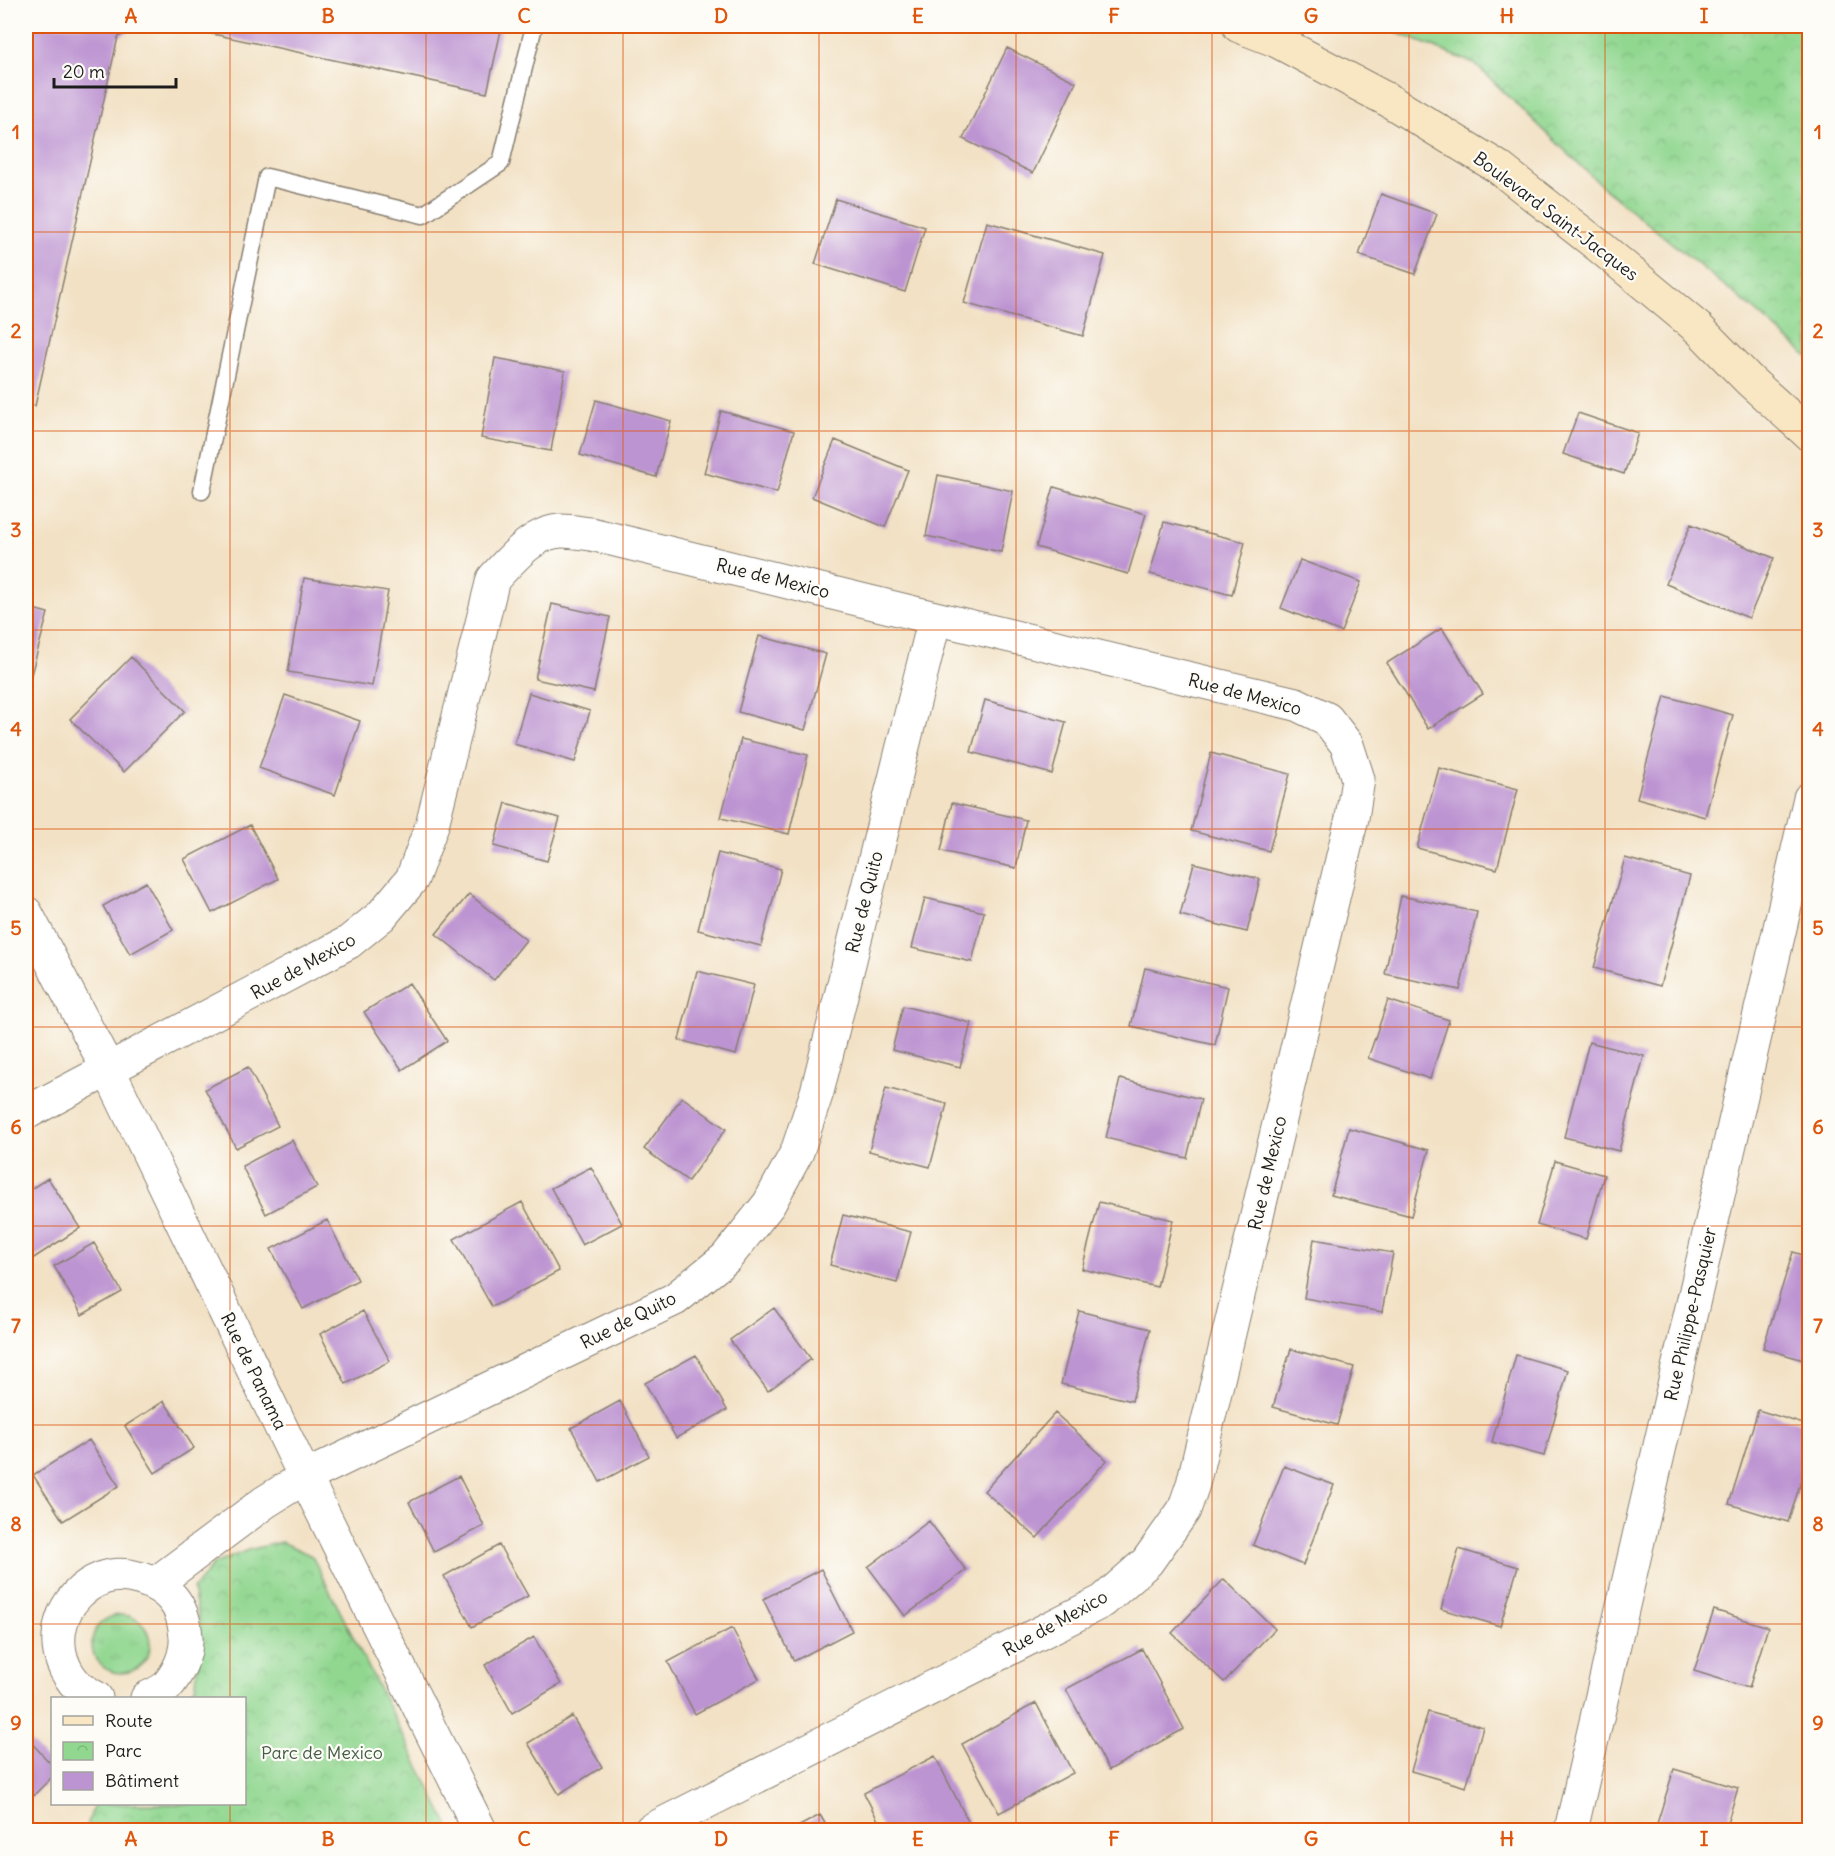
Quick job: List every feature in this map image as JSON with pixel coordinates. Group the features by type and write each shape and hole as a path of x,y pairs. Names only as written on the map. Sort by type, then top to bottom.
{"street":[{"name":"Boulevard Saint-Jacques","path":"1239,26 1275,40 1388,100 1498,167 1699,329 1750,381 1809,435"},
{"name":"Rue de Mexico","path":"26,1113 349,942 381,916 412,879 432,825 493,579 516,554 534,540 560,531 591,534 1296,704 1326,719 1347,745 1358,779 1349,829 1184,1510 1147,1562 1103,1601 651,1830"},
{"name":"Rue de Quito","path":"155,1584 265,1502 305,1477 675,1299 726,1258 769,1204 797,1152 817,1092 935,618"},
{"name":"Rue Philippe-Pasquier","path":"1571,1830 1809,798"},
{"name":"Rue de Panama","path":"26,913 109,1071 305,1477 480,1830"},
{"path":"94,1697 75,1684 61,1661 58,1635 65,1611 81,1590 104,1577 130,1576 155,1584 173,1599 184,1621 187,1646 180,1668 165,1688 149,1697"}],"lane":[{"path":"202,491 267,177 423,215 501,163 534,26"}],"green space":[{"path":"1381,26 1809,26 1809,358 1757,312 1605,189 1475,64"},
{"name":"Parc de Mexico","path":"282,1542 312,1556 451,1830 86,1830 94,1805 246,1805 246,1697 184,1697 196,1686 200,1626 193,1589 214,1564 248,1550"},
{"path":"115,1615 127,1615 142,1623 150,1638 150,1650 142,1665 127,1673 115,1673 100,1665 92,1650 92,1638 100,1623"}],"building":[{"path":"26,26 140,26 118,37 35,406 26,403"},
{"path":"176,26 502,26 487,93"},
{"path":"1007,48 1076,82 1033,173 963,139"},
{"path":"1381,194 1437,214 1415,274 1359,255"},
{"path":"836,199 925,227 905,292 815,264"},
{"path":"987,222 1105,255 1083,336 964,303"},
{"path":"495,358 565,371 551,451 481,438"},
{"path":"596,400 671,421 656,477 580,455"},
{"path":"721,411 794,431 777,493 704,473"},
{"path":"1578,413 1638,433 1624,474 1563,454"},
{"path":"835,440 908,470 885,527 812,497"},
{"path":"938,475 1013,491 1001,552 926,536"},
{"path":"1054,487 1146,514 1128,574 1036,547"},
{"path":"1164,522 1245,542 1232,595 1150,574"},
{"path":"1691,524 1774,558 1749,618 1666,584"},
{"path":"1300,560 1361,582 1341,632 1281,608"},
{"path":"304,578 388,591 372,686 288,672"},
{"path":"552,604 610,617 594,692 535,679"},
{"path":"26,607 48,613 29,682 26,681"},
{"path":"1442,628 1483,694 1428,729 1387,663"},
{"path":"759,636 826,654 805,730 738,712"},
{"path":"131,657 185,711 124,772 70,719"},
{"path":"529,693 590,711 575,762 514,744"},
{"path":"285,695 360,721 335,795 259,768"},
{"path":"1665,696 1733,715 1705,817 1637,798"},
{"path":"985,700 1066,722 1052,774 971,752"},
{"path":"741,739 808,755 789,834 721,818"},
{"path":"1211,753 1290,774 1269,851 1191,831"},
{"path":"1439,768 1518,789 1497,869 1417,848"},
{"path":"506,803 560,818 547,861 494,846"},
{"path":"952,803 1026,820 1016,868 941,851"},
{"path":"250,825 278,879 212,913 184,859"},
{"path":"718,853 781,869 761,946 698,930"},
{"path":"1625,858 1690,876 1660,986 1594,968"},
{"path":"1194,863 1260,879 1247,932 1180,915"},
{"path":"146,882 173,930 130,954 103,906"},
{"path":"469,894 526,940 494,980 436,934"},
{"path":"1401,896 1477,912 1460,990 1385,974"},
{"path":"925,898 984,912 972,962 912,948"},
{"path":"1145,968 1228,987 1215,1045 1131,1026"},
{"path":"697,971 754,985 736,1055 679,1040"},
{"path":"409,983 447,1041 402,1070 364,1012"},
{"path":"1388,1000 1449,1020 1430,1079 1368,1058"},
{"path":"903,1006 971,1023 960,1067 892,1050"},
{"path":"1589,1042 1644,1056 1619,1151 1564,1137"},
{"path":"248,1067 278,1126 236,1148 205,1089"},
{"path":"1120,1079 1201,1099 1187,1158 1106,1138"},
{"path":"886,1088 947,1104 930,1167 869,1151"},
{"path":"682,1097 726,1129 688,1181 644,1149"},
{"path":"1349,1128 1429,1150 1411,1216 1331,1195"},
{"path":"292,1140 317,1187 266,1214 242,1166"},
{"path":"1555,1161 1604,1175 1586,1239 1537,1225"},
{"path":"591,1167 622,1224 582,1245 551,1188"},
{"path":"48,1178 80,1228 26,1263 26,1192"},
{"path":"522,1202 559,1271 492,1307 454,1239"},
{"path":"1099,1202 1173,1220 1157,1287 1082,1269"},
{"path":"843,1215 911,1232 897,1283 830,1265"},
{"path":"327,1220 358,1280 303,1309 271,1249"},
{"path":"1314,1239 1393,1253 1382,1312 1304,1298"},
{"path":"94,1243 122,1292 82,1315 54,1266"},
{"path":"1793,1252 1810,1257 1810,1362 1763,1348"},
{"path":"774,1308 811,1359 768,1391 730,1340"},
{"path":"363,1311 390,1361 346,1384 320,1334"},
{"path":"1079,1311 1150,1329 1132,1401 1061,1384"},
{"path":"1291,1349 1354,1367 1337,1425 1273,1407"},
{"path":"696,1355 727,1410 676,1438 645,1383"},
{"path":"1516,1355 1568,1370 1544,1456 1492,1442"},
{"path":"164,1401 194,1448 155,1473 125,1426"},
{"path":"620,1401 649,1456 600,1482 571,1428"},
{"path":"1758,1410 1810,1426 1810,1454 1788,1522 1729,1504"},
{"path":"1055,1413 1107,1460 1037,1538 984,1491"},
{"path":"89,1440 119,1486 63,1521 33,1475"},
{"path":"1284,1466 1334,1485 1303,1565 1253,1545"},
{"path":"459,1476 484,1526 434,1552 409,1502"},
{"path":"929,1521 966,1570 905,1616 868,1567"},
{"path":"499,1545 528,1596 472,1627 444,1576"},
{"path":"1459,1549 1518,1567 1500,1626 1441,1609"},
{"path":"821,1569 852,1631 794,1661 763,1599"},
{"path":"1224,1579 1275,1629 1224,1682 1172,1633"},
{"path":"1714,1610 1768,1627 1749,1688 1694,1671"},
{"path":"732,1628 759,1679 695,1714 668,1662"},
{"path":"534,1637 561,1684 512,1713 485,1665"},
{"path":"1142,1649 1184,1729 1109,1770 1066,1689"},
{"path":"1036,1703 1073,1773 999,1813 962,1744"},
{"path":"1428,1712 1483,1727 1466,1787 1411,1771"},
{"path":"572,1716 602,1767 559,1794 528,1743"},
{"path":"26,1737 51,1764 51,1778 26,1803"},
{"path":"935,1756 969,1823 955,1830 883,1830 864,1793"},
{"path":"1674,1769 1738,1788 1725,1830 1655,1830"},
{"path":"820,1815 829,1830 792,1830"}]}
